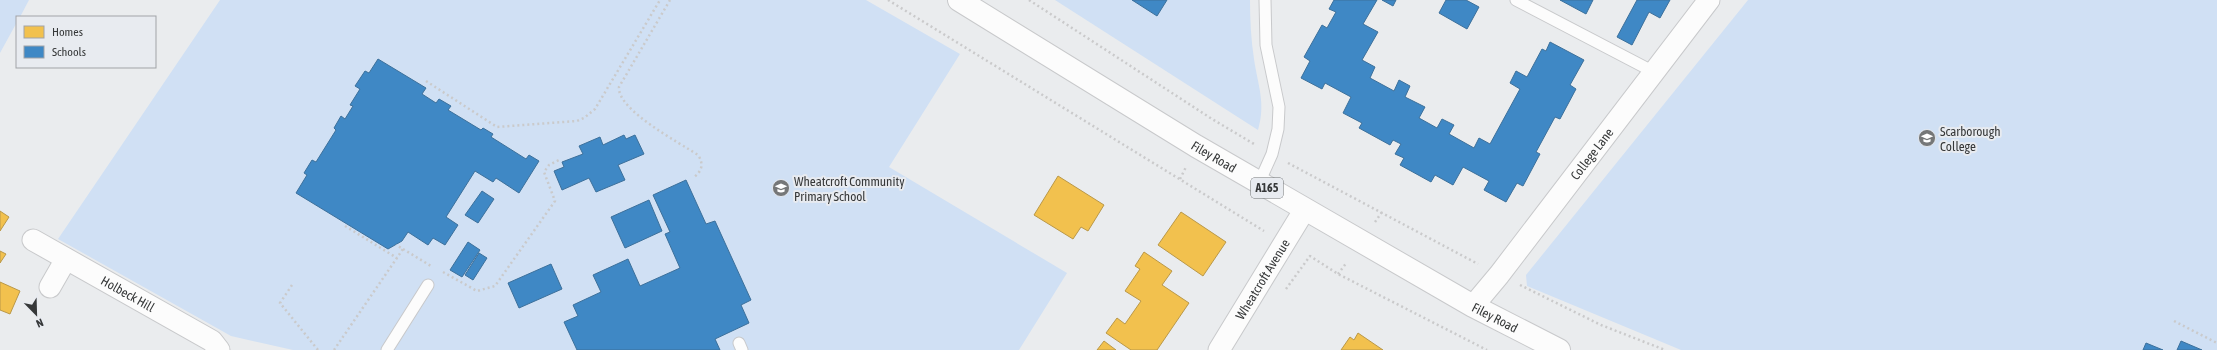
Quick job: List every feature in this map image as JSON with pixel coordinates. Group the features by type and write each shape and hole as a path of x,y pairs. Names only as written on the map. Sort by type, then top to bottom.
{"highway":[{"name":"Filey Road","path":"959,0 975,7 1196,146 1259,183 1473,306 1559,350"}],"street":[{"name":"College Lane","path":"1473,306 1499,275 1652,71 1709,0"},
{"name":"Wheatcroft Avenue","path":"1219,350 1305,209"},
{"name":"Holbeck Hill","path":"33,240 212,341 219,350"},
{"path":"50,287 66,259"}],"lane":[{"path":"1259,183 1272,154 1278,129 1279,107 1266,45 1265,0"},
{"path":"1516,0 1652,71"},
{"path":"387,350 428,286"}],"path":[{"path":"426,81 497,127 577,121 584,118 595,109 660,0"},
{"path":"670,0 618,91 630,110 698,156 702,164 701,169 694,177"},
{"path":"888,0 1266,232"},
{"path":"1029,0 1206,115 1272,154 1499,275 1601,325 1665,350"},
{"path":"441,271 473,290 487,290 495,286 555,201 544,172 549,165 561,159"},
{"path":"345,226 397,258"},
{"path":"396,245 434,268"},
{"path":"334,350 403,249"},
{"path":"1252,298 1284,293 1310,256 1338,274 1487,350"},
{"path":"292,285 280,303 318,350"},
{"path":"2174,322 2217,343"}],"shaded area":[{"path":"0,0 29,0 21,16 16,16 16,24 0,53"},
{"path":"220,0 866,0 960,54 889,167 1067,273 1019,350 293,350 231,336 58,239"},
{"path":"1055,0 1132,0 1157,16 1167,0 1250,0 1252,45 1261,103 1258,130"},
{"name":"Scarborough College","path":"1748,0 2217,0 2217,350 1681,350 1527,286 1526,275"}],"building: Homes":[{"path":"1058,176 1104,205 1088,231 1081,227 1073,239 1034,215"},
{"path":"0,211 9,217 0,231"},
{"path":"1181,212 1226,242 1203,276 1158,245"},
{"path":"0,251 6,254 0,263"},
{"path":"1144,252 1172,271 1162,285 1189,303 1157,350 1131,350 1106,333 1117,318 1125,324 1141,301 1125,291 1140,269 1135,266"},
{"path":"0,282 20,291 10,314 0,310"},
{"path":"1358,333 1383,350 1341,350 1350,337 1354,340"},
{"path":"1104,341 1116,350 1097,350"}],"building: Schools":[{"path":"1132,0 1167,0 1157,16"},
{"path":"1334,0 1377,0 1363,24 1378,32 1362,60 1375,67 1370,78 1394,91 1399,80 1410,86 1405,97 1425,107 1419,118 1437,128 1442,119 1454,125 1449,134 1474,148 1479,138 1490,144 1520,89 1510,83 1516,71 1527,77 1542,49 1546,51 1550,42 1584,60 1570,85 1576,89 1560,119 1555,117 1536,152 1540,154 1523,186 1517,183 1506,202 1484,190 1489,181 1463,167 1453,185 1435,175 1431,182 1400,165 1404,158 1395,154 1401,144 1393,140 1390,145 1359,128 1362,123 1343,113 1351,97 1325,83 1322,89 1301,78 1310,61 1304,57 1322,25 1327,28 1336,12 1329,9"},
{"path":"1382,0 1396,0 1393,6"},
{"path":"1446,0 1466,0 1479,7 1467,29 1439,13"},
{"path":"1560,0 1593,0 1586,14"},
{"path":"1637,0 1670,0 1660,18 1649,12 1632,45 1617,37"},
{"path":"378,59 426,88 422,94 436,103 439,99 451,106 448,110 481,130 483,128 493,134 491,137 526,159 529,155 539,161 519,193 496,178 493,182 475,171 446,217 458,225 445,245 433,238 428,245 408,232 402,241 388,249 296,193 307,175 304,173 312,160 316,162 336,130 334,128 341,116 345,119 353,106 350,105 360,89 355,86 365,71 369,73"},
{"path":"624,135 626,139 635,135 644,154 618,165 625,180 596,192 589,178 562,190 554,171 564,167 562,162 583,154 579,146 600,137 603,145"},
{"path":"686,180 706,224 715,221 751,300 741,305 749,323 715,339 720,350 577,350 564,322 578,316 573,305 601,292 593,275 628,259 640,286 680,268 665,234 670,232 653,195"},
{"path":"482,191 494,199 478,223 465,215"},
{"path":"649,200 662,231 625,248 611,217"},
{"path":"468,242 480,250 462,277 450,270"},
{"path":"479,253 487,258 473,280 465,275"},
{"path":"551,264 562,289 519,308 508,283"},
{"path":"2181,341 2202,350 2177,350"},
{"path":"2146,343 2163,350 2143,350"}],"place":[{"name":"Scarborough College","path":"1927,138"},
{"name":"Wheatcroft Community Primary School","path":"781,188"}]}
